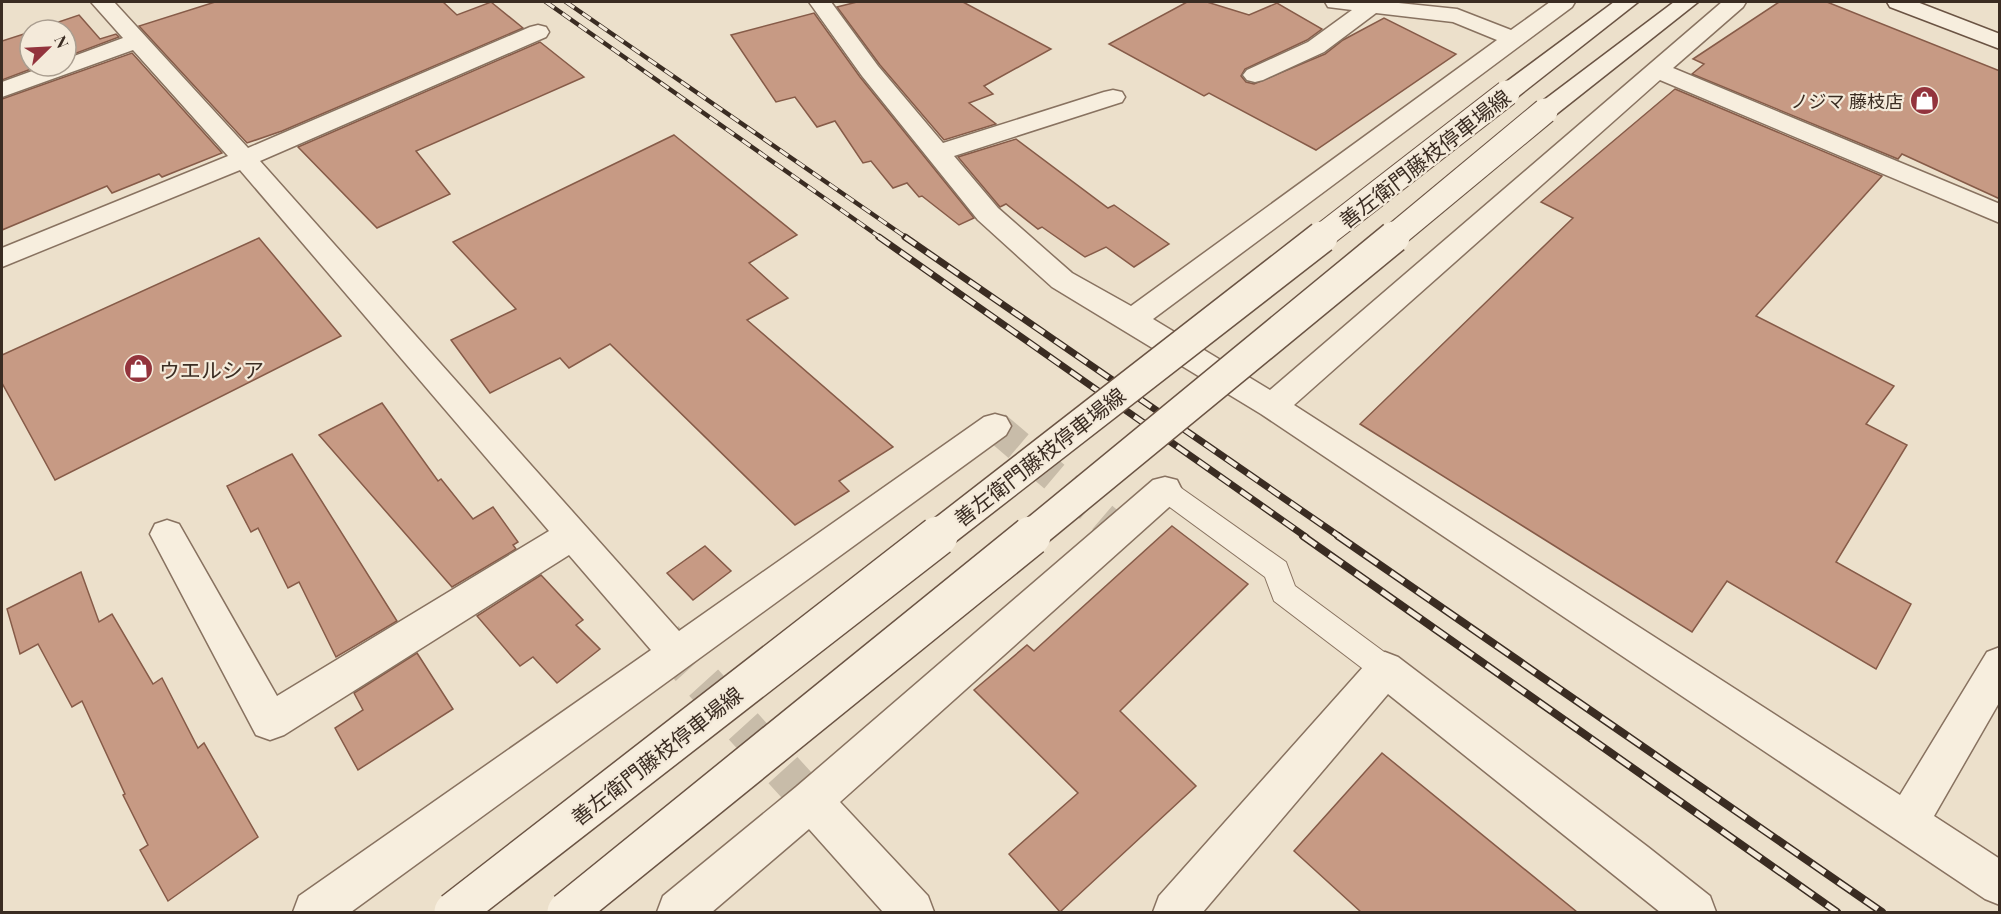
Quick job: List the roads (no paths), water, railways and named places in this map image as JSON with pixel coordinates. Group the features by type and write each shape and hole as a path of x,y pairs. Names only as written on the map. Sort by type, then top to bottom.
{"street":[{"path":"102,2 244,159 664,639"},
{"path":"820,2 870,71 988,214 1062,280 1272,406 2000,884"},
{"path":"1336,2 1457,16 1513,39"},
{"path":"1132,320 1564,2"},
{"name":"善左衛門藤枝停車場線","path":"454,912 1627,2"},
{"name":"善左衛門藤枝停車場線","path":"567,912 1094,485 1545,111 1687,2"},
{"path":"1272,406 1735,2"},
{"path":"1898,2 2000,42"},
{"path":"1255,75 1316,47 1371,6"},
{"path":"2,258 244,159 538,32"},
{"path":"2,90 137,42"},
{"path":"1657,70 2000,214"},
{"path":"938,153 1113,96"},
{"path":"315,912 995,426"},
{"path":"679,912 811,801 1165,490"},
{"path":"167,534 270,722 572,535"},
{"path":"1907,823 2000,664"},
{"path":"1175,912 1385,669 1694,912"},
{"path":"811,801 912,912"}],"lane":[{"path":"1165,490 1276,570 1284,593 1385,669"}],"tunnel":[{"path":"995,426 1118,531"},
{"path":"664,639 811,801"}],"railway":[{"path":"546,2 881,238"},
{"path":"566,2 907,238"},
{"path":"879,237 1306,537"},
{"path":"905,237 1340,537"},
{"path":"1303,536 1837,912"},
{"path":"1338,536 1882,912"}],"place":[{"name":"ノジマ 藤枝店","path":"1924,101"},
{"name":"ウエルシア","path":"138,369"}]}
